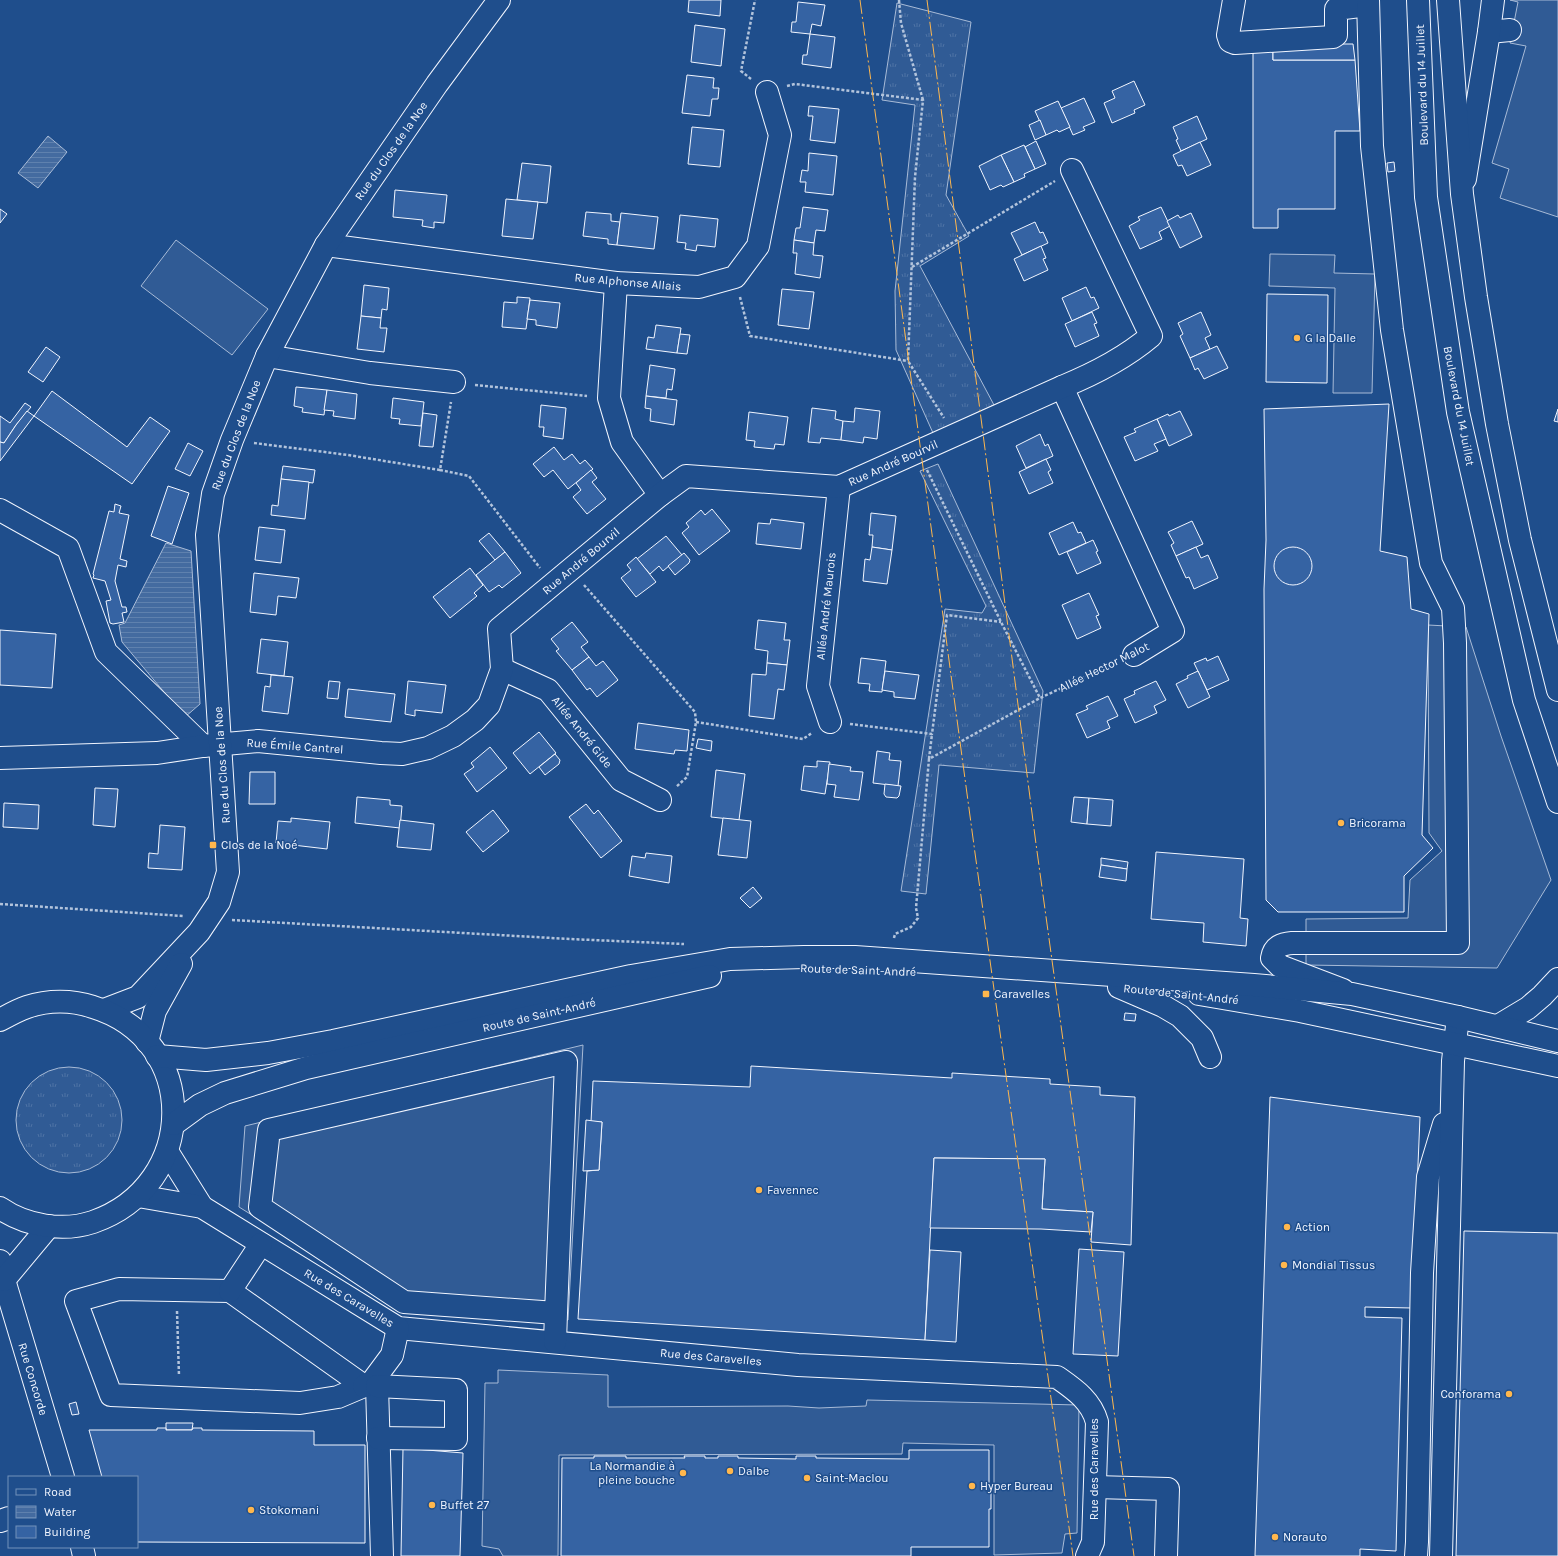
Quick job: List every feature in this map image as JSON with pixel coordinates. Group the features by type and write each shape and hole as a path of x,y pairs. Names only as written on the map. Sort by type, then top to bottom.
{"street":[{"name":"Rue du Clos de la Noe","path":"152,1049 155,1010 219,902 228,872 212,745 207,535 213,494 232,440 267,356 326,245 437,84 499,0"},
{"path":"1234,0 1228,35 1230,41 1235,43 1333,37 1336,35 1335,4 1368,2 1372,146 1392,330 1431,563 1453,608 1455,644 1458,943 1292,943 1278,946 1274,952 1272,958 1280,966 1352,994"},
{"name":"Boulevard du 14 Juillet","path":"1418,0 1426,197 1458,412 1524,700 1558,802"},
{"path":"1448,0 1462,194 1476,297 1497,424 1520,540 1558,690"},
{"path":"1462,194 1500,31 1493,0"},
{"path":"735,276 758,246 780,136 767,92"},
{"name":"Rue André Bourvil","path":"502,669 498,629 660,495 686,476 839,487 1092,374 1136,348 1151,336 1072,170"},
{"name":"Rue Alphonse Allais","path":"326,245 616,283 699,287 735,276"},
{"path":"616,283 609,398 622,442 660,495"},
{"path":"267,356 370,373 454,382"},
{"name":"Allée Hector Malot","path":"1062,387 1173,631 1134,654"},
{"name":"Allée André Maurois","path":"830,722 818,686 839,487"},
{"path":"0,510 68,548 106,652 212,745"},
{"name":"Rue Émile Cantrel","path":"0,758 157,753 212,745 258,741 402,754 428,748 453,736 475,720 489,705 502,669"},
{"name":"Allée André Gide","path":"502,669 548,690 620,780 660,800"},
{"name":"Rue du Clos de la Noe","path":"104,1010 138,997 204,925"},
{"name":"Route de Saint-André","path":"152,1049 206,1060 268,1053 333,1041 631,976 730,959 824,957 896,960 1254,984 1352,994 1498,1026 1558,1041"},
{"name":"Route de Saint-André","path":"174,1124 200,1105 225,1093 306,1068 713,976 789,968 902,972 1158,989 1244,1001 1300,1011 1558,1066"},
{"path":"1498,1026 1528,1008 1558,979"},
{"path":"1119,987 1163,1006 1180,1016 1202,1038 1210,1057"},
{"path":"0,1208 6,1213 27,1222 49,1226 68,1227 88,1224 106,1217 123,1208 138,1196 150,1182 160,1167 167,1151 174,1124 172,1094 166,1074 152,1049 135,1029 120,1018 104,1010 84,1004 63,1002 42,1004 4,1013"},
{"path":"1441,1556 1453,1061 1458,1017"},
{"path":"555,1342 566,1062 269,1130 260,1207 404,1302 556,1313"},
{"path":"1416,1556 1418,1534 1422,1273 1428,1177 1452,1099"},
{"path":"167,1151 202,1207"},
{"path":"138,1196 202,1207"},
{"name":"Rue des Caravelles","path":"202,1207 398,1328 798,1365 1057,1377 1082,1396 1094,1411 1097,1422 1093,1542 1087,1556"},
{"path":"2,1270 49,1226"},
{"path":"230,1291 261,1244"},
{"name":"Rue Concorde","path":"2,1270 63,1476"},
{"path":"371,1385 230,1291 119,1289 76,1301 111,1395 300,1403 338,1397 371,1385 456,1390 456,1439 378,1438"},
{"path":"382,1556 378,1438 371,1385 392,1355 398,1328"},
{"path":"1095,1487 1168,1489 1166,1556"}],"path":[{"path":"755,0 741,71 767,92 794,84 923,100"},
{"path":"899,0 901,23 923,100 915,177 908,361 955,436"},
{"path":"912,267 1072,170"},
{"path":"735,276 750,336 908,361"},
{"path":"440,470 454,382 609,398"},
{"path":"232,440 348,455 469,476 553,584"},
{"path":"918,452 1040,698"},
{"path":"570,570 695,712 696,722 687,777 660,800"},
{"path":"896,960 895,934 912,927 918,918 916,908 929,759 947,615 1001,622"},
{"name":"Allée Hector Malot","path":"929,759 1040,698 1134,654"},
{"path":"696,722 803,739 830,722 932,734"},
{"path":"0,904 204,925 688,944"},
{"path":"176,1291 179,1398"}],"green space":[{"path":"897,3 971,22 946,195 969,236 920,266 994,405 933,433 896,350 895,291 915,105 882,100"},
{"path":"938,464 1043,691 1034,773 939,765 926,894 901,891 945,609 982,613 986,606 920,471"},
{"path":"69,1067 89,1071 107,1082 118,1100 122,1120 118,1140 107,1158 89,1169 69,1173 49,1169 31,1158 20,1140 16,1120 20,1100 31,1082 49,1071"}],"shaded area":[{"path":"1510,0 1558,0 1558,217 1500,198 1509,169 1492,163 1526,46 1510,43 1518,2"},
{"path":"176,240 268,309 232,355 141,286"},
{"path":"1270,254 1335,255 1334,273 1375,274 1372,393 1333,393 1335,288 1269,286"},
{"path":"1428,625 1466,627 1501,736 1551,880 1497,968 1306,965 1306,919 1408,918 1410,880 1442,851 1429,833"},
{"path":"583,1045 568,1320 408,1312 239,1207 245,1126"},
{"path":"498,1370 608,1375 608,1407 788,1406 819,1408 866,1406 867,1400 1079,1405 1077,1533 1065,1534 1062,1553 994,1555 994,1445 903,1443 902,1454 559,1455 558,1556 503,1556 499,1549 482,1546 485,1383 498,1383"}],"water":[{"path":"48,136 67,152 38,188 18,173"},
{"path":"166,543 191,551 200,704 185,717 122,642 119,625 125,623"}],"building":[{"path":"689,0 721,0 720,16 688,12"},
{"path":"798,2 825,5 821,26 812,24 810,34 791,32 792,22 796,22"},
{"path":"695,25 725,29 721,66 691,62"},
{"path":"810,34 835,37 831,68 802,64 803,55 807,55"},
{"path":"1253,44 1273,44 1273,60 1355,60 1360,131 1335,131 1335,209 1278,209 1278,228 1253,228"},
{"path":"1273,44 1353,44 1355,60 1273,60"},
{"path":"687,75 714,78 713,88 719,88 718,99 712,99 710,116 682,113"},
{"path":"1134,81 1145,105 1134,110 1135,113 1112,123 1104,103 1115,98 1112,91"},
{"path":"1084,98 1095,122 1083,127 1085,130 1073,135 1061,108"},
{"path":"1058,101 1070,127 1059,132 1057,130 1046,135 1035,111"},
{"path":"809,106 839,109 835,143 810,140 813,116 808,116"},
{"path":"1197,116 1207,139 1181,151 1176,140 1178,139 1173,127"},
{"path":"1040,120 1046,135 1035,140 1029,125"},
{"path":"692,127 724,130 720,167 688,164"},
{"path":"1036,141 1046,164 1035,169 1025,147"},
{"path":"1200,142 1211,165 1187,176 1182,165 1178,166 1173,155"},
{"path":"1024,145 1035,169 1024,174 1025,177 1014,182 1001,155"},
{"path":"809,153 837,156 833,195 805,192 806,182 800,182 802,170 808,171"},
{"path":"1001,155 1014,182 1003,187 1001,185 990,190 979,166"},
{"path":"1394,162 1395,171 1388,172 1387,163"},
{"path":"522,163 551,166 547,203 517,200"},
{"path":"395,190 447,195 444,223 434,222 434,228 422,226 423,220 393,217"},
{"path":"506,199 538,202 533,239 502,236"},
{"path":"803,207 828,210 825,231 816,230 814,243 794,240 796,228 800,228"},
{"path":"1161,207 1170,226 1159,232 1162,239 1140,249 1129,226 1140,220 1138,217"},
{"path":"0,209 7,214 0,223"},
{"path":"586,212 611,214 611,221 620,222 617,245 608,244 608,239 583,236"},
{"path":"621,213 658,217 654,249 617,245"},
{"path":"1191,213 1202,237 1180,248 1167,221 1178,215 1180,218"},
{"path":"680,215 718,219 715,247 697,245 696,251 685,249 686,243 677,242"},
{"path":"1035,222 1040,233 1043,232 1048,243 1022,255 1011,233"},
{"path":"794,240 814,243 813,255 823,256 820,278 795,274 797,253 793,253"},
{"path":"1041,246 1046,258 1043,259 1048,270 1024,281 1014,259"},
{"path":"364,285 389,288 387,310 382,309 381,318 361,316"},
{"path":"1086,287 1091,298 1094,297 1099,308 1072,321 1062,298"},
{"path":"782,289 814,292 809,329 778,325"},
{"name":"G la Dalle","path":"1267,294 1328,295 1327,383 1266,382"},
{"path":"517,297 530,298 526,329 502,327 504,302 517,303"},
{"path":"530,300 560,303 557,328 536,325 536,320 527,319"},
{"path":"1092,312 1097,323 1094,324 1099,336 1075,347 1065,324"},
{"path":"1201,312 1211,335 1205,338 1210,349 1190,358 1180,336 1183,334 1178,323"},
{"path":"361,316 381,318 380,328 387,328 384,352 357,349"},
{"path":"656,325 681,328 677,353 646,349 648,337 654,338"},
{"path":"680,334 690,335 687,354 677,353"},
{"path":"1217,346 1228,368 1204,379 1198,368 1195,370 1190,358"},
{"path":"46,347 60,357 43,382 28,372"},
{"path":"650,365 675,369 672,390 667,389 666,398 646,396"},
{"path":"296,387 327,390 324,415 302,412 303,408 294,406"},
{"path":"327,390 357,394 355,419 333,416 334,411 324,410"},
{"path":"52,391 127,447 150,417 170,431 132,484 34,416"},
{"path":"646,396 677,400 674,425 650,421 651,409 645,408"},
{"path":"393,398 424,402 421,426 399,424 400,419 391,418"},
{"path":"25,403 31,407 16,425 4,443 0,442 0,416 10,423"},
{"path":"1389,404 1380,551 1407,557 1411,609 1429,614 1422,835 1433,848 1404,876 1404,912 1278,912 1266,900 1264,589 1266,540 1264,409"},
{"path":"541,405 566,408 563,439 543,436 544,427 539,427"},
{"path":"812,408 836,411 835,419 843,421 841,440 821,438 820,443 808,442"},
{"path":"855,408 880,411 877,439 864,437 863,443 841,440 843,421 854,422"},
{"path":"1558,409 1558,422 1554,421"},
{"path":"27,411 34,416 0,461 0,442 4,443"},
{"path":"1180,411 1192,435 1169,446 1157,419"},
{"path":"749,412 788,417 784,445 775,444 774,449 754,447 755,441 746,440"},
{"path":"423,413 437,415 433,447 419,446"},
{"path":"1157,419 1166,439 1154,444 1158,451 1135,461 1124,437 1136,432 1134,429"},
{"path":"1040,434 1045,446 1048,444 1053,456 1026,468 1016,446"},
{"path":"188,443 203,451 190,476 175,469"},
{"path":"554,447 564,460 572,454 580,464 585,460 593,469 568,489 553,470 544,477 533,464"},
{"path":"1046,459 1051,470 1048,472 1053,483 1029,494 1019,472"},
{"path":"283,466 315,470 313,483 281,479"},
{"path":"591,470 597,478 592,482 606,499 587,514 573,497 581,490 576,483"},
{"path":"281,479 309,482 305,519 271,515 272,505 278,506"},
{"path":"168,486 189,493 172,544 151,536"},
{"path":"115,504 121,506 119,513 129,515 120,559 127,561 126,567 118,565 115,581 122,607 126,607 127,612 122,613 124,622 113,624 110,623 106,601 111,600 105,581 93,578 93,574 109,511 114,512"},
{"path":"712,509 730,531 699,555 682,533 689,527 686,523 701,510 705,515"},
{"path":"871,513 896,516 892,550 872,547 873,535 869,535"},
{"path":"771,519 804,523 801,549 756,544 758,523 770,524"},
{"path":"1192,521 1203,544 1176,556 1171,545 1174,543 1168,532"},
{"path":"1073,522 1078,533 1081,532 1086,543 1059,555 1049,533"},
{"path":"259,527 285,530 281,563 255,560"},
{"path":"489,533 505,552 495,560 479,541"},
{"path":"666,536 682,555 663,571 659,566 650,574 637,559"},
{"path":"1093,540 1101,563 1077,574 1067,552"},
{"path":"872,547 892,550 887,584 863,581 865,559 870,560"},
{"path":"1196,547 1201,558 1208,555 1218,578 1194,589 1189,577 1186,578 1176,556"},
{"path":"1293,547 1306,553 1312,566 1306,579 1293,585 1280,579 1274,566 1280,553"},
{"path":"505,552 521,573 502,588 499,585 489,592 476,575"},
{"path":"684,553 690,560 689,563 675,575 668,566"},
{"path":"636,557 656,582 636,597 621,578 631,570 627,565"},
{"path":"470,568 483,585 474,593 477,596 450,618 433,597"},
{"path":"254,573 299,578 296,598 278,596 276,615 250,612"},
{"path":"1089,593 1099,615 1096,616 1101,628 1077,639 1062,605"},
{"path":"758,620 786,623 784,640 790,640 787,665 767,663 768,651 755,649"},
{"path":"572,622 588,642 581,647 589,657 572,670 556,651 559,649 551,639"},
{"path":"0,630 56,634 52,688 0,685"},
{"path":"261,639 288,642 284,676 257,673"},
{"path":"1218,656 1229,680 1207,690 1194,663 1206,658 1207,661"},
{"path":"589,657 596,666 603,661 618,680 597,697 590,688 587,690 572,670"},
{"path":"861,658 886,661 882,692 869,691 870,684 858,683"},
{"path":"767,663 787,665 784,690 778,689 774,719 749,716 752,674 766,675"},
{"path":"885,671 919,675 915,699 894,697 894,692 882,690"},
{"path":"1198,671 1210,697 1188,708 1176,684 1188,678 1187,676"},
{"path":"271,675 293,677 288,714 262,711 265,686 270,687"},
{"path":"329,681 340,682 338,699 327,698"},
{"path":"408,681 446,685 442,713 415,710 415,716 405,714"},
{"path":"1156,681 1166,700 1154,706 1157,713 1135,723 1124,699 1135,694 1134,691"},
{"path":"348,689 395,694 391,722 345,717"},
{"path":"1108,696 1118,716 1107,721 1110,728 1087,738 1076,714 1088,709 1086,706"},
{"path":"638,723 689,730 687,751 675,750 674,754 635,749"},
{"path":"539,732 556,753 530,774 513,753"},
{"path":"698,739 712,741 711,751 696,748"},
{"path":"490,747 507,768 477,792 464,774 474,767 471,763"},
{"path":"877,751 890,753 889,760 901,761 898,786 873,783"},
{"path":"555,754 560,760 559,764 545,775 539,767"},
{"path":"817,761 830,762 825,794 801,790 804,766 817,767"},
{"path":"829,764 851,767 850,771 863,772 859,800 834,797 836,785 827,784"},
{"path":"716,770 745,774 739,820 711,817"},
{"path":"250,772 275,772 275,804 249,804"},
{"path":"885,784 901,786 899,796 897,798 886,797 884,794"},
{"path":"95,788 118,789 115,827 93,825"},
{"path":"357,797 390,800 390,805 402,806 400,828 355,823"},
{"path":"1074,797 1089,798 1087,824 1071,822"},
{"path":"1089,798 1113,800 1111,826 1087,824"},
{"path":"4,803 39,805 38,829 3,827"},
{"path":"586,804 594,814 598,810 622,841 601,858 569,817"},
{"path":"493,810 509,831 483,852 466,832"},
{"path":"291,818 330,822 327,849 276,843 278,821 291,822"},
{"path":"723,818 751,821 747,858 718,855"},
{"path":"400,820 434,824 431,850 397,847"},
{"path":"160,825 185,827 182,870 148,868 149,853 158,854"},
{"path":"1156,852 1244,859 1240,918 1248,919 1246,946 1203,942 1204,923 1151,919"},
{"path":"646,853 672,856 669,883 629,876 632,856 645,858"},
{"path":"1101,858 1128,862 1127,869 1101,865"},
{"path":"1101,865 1127,869 1126,881 1099,877"},
{"path":"753,887 762,898 750,908 740,898"},
{"path":"1125,1013 1136,1014 1135,1021 1124,1020"},
{"name":"Favennec","path":"751,1066 952,1078 952,1073 1050,1079 1050,1084 1100,1087 1100,1095 1135,1097 1131,1245 1091,1242 1093,1212 1042,1209 1045,1159 934,1158 925,1340 578,1319 587,1171 599,1170 602,1122 591,1122 593,1081 750,1087"},
{"path":"1270,1097 1420,1117 1412,1308 1365,1307 1365,1317 1402,1318 1396,1551 1360,1549 1360,1556 1255,1556"},
{"path":"586,1120 602,1122 599,1170 583,1171"},
{"path":"934,1158 1045,1159 1042,1209 1093,1212 1091,1232 1041,1229 930,1228"},
{"name":"Conforama","path":"1464,1231 1558,1233 1558,1556 1456,1556"},
{"path":"1079,1249 1124,1252 1118,1356 1073,1354"},
{"path":"930,1250 961,1252 956,1342 925,1340"},
{"path":"76,1402 79,1414 72,1415 69,1404"},
{"path":"166,1423 193,1423 192,1430 166,1430"},
{"name":"Stokomani","path":"157,1428 166,1428 166,1430 192,1430 193,1428 202,1428 202,1430 314,1431 314,1445 365,1445 365,1543 138,1542 138,1476 102,1476 89,1430 157,1430"},
{"name":"Buffet 27","path":"403,1448 463,1453 460,1556 401,1556"},
{"path":"909,1450 989,1450 989,1488 991,1489 991,1509 989,1509 989,1547 911,1547 911,1556 561,1556 562,1458 626,1456 626,1458 685,1458 684,1456 705,1456 705,1458 718,1458 718,1456 738,1456 738,1458 796,1459 796,1456 816,1456 816,1458 909,1459"}],"power":[{"path":"860,0 975,853 1073,1556"},
{"path":"927,0 1036,844 1134,1556"}],"place":[{"name":"G la Dalle","path":"1297,338"},
{"name":"Bricorama","path":"1341,823"},
{"name":"Clos de la Noé","path":"213,845"},
{"name":"Caravelles","path":"986,994"},
{"name":"Favennec","path":"759,1190"},
{"name":"Action","path":"1287,1227"},
{"name":"Mondial Tissus","path":"1284,1265"},
{"name":"Conforama","path":"1509,1394"},
{"name":"Dalbe","path":"730,1471"},
{"name":"La Normandie à pleine bouche","path":"683,1473"},
{"name":"Saint-Maclou","path":"807,1478"},
{"name":"Hyper Bureau","path":"972,1486"},
{"name":"Buffet 27","path":"432,1505"},
{"name":"Stokomani","path":"251,1510"},
{"name":"Norauto","path":"1275,1537"}]}
